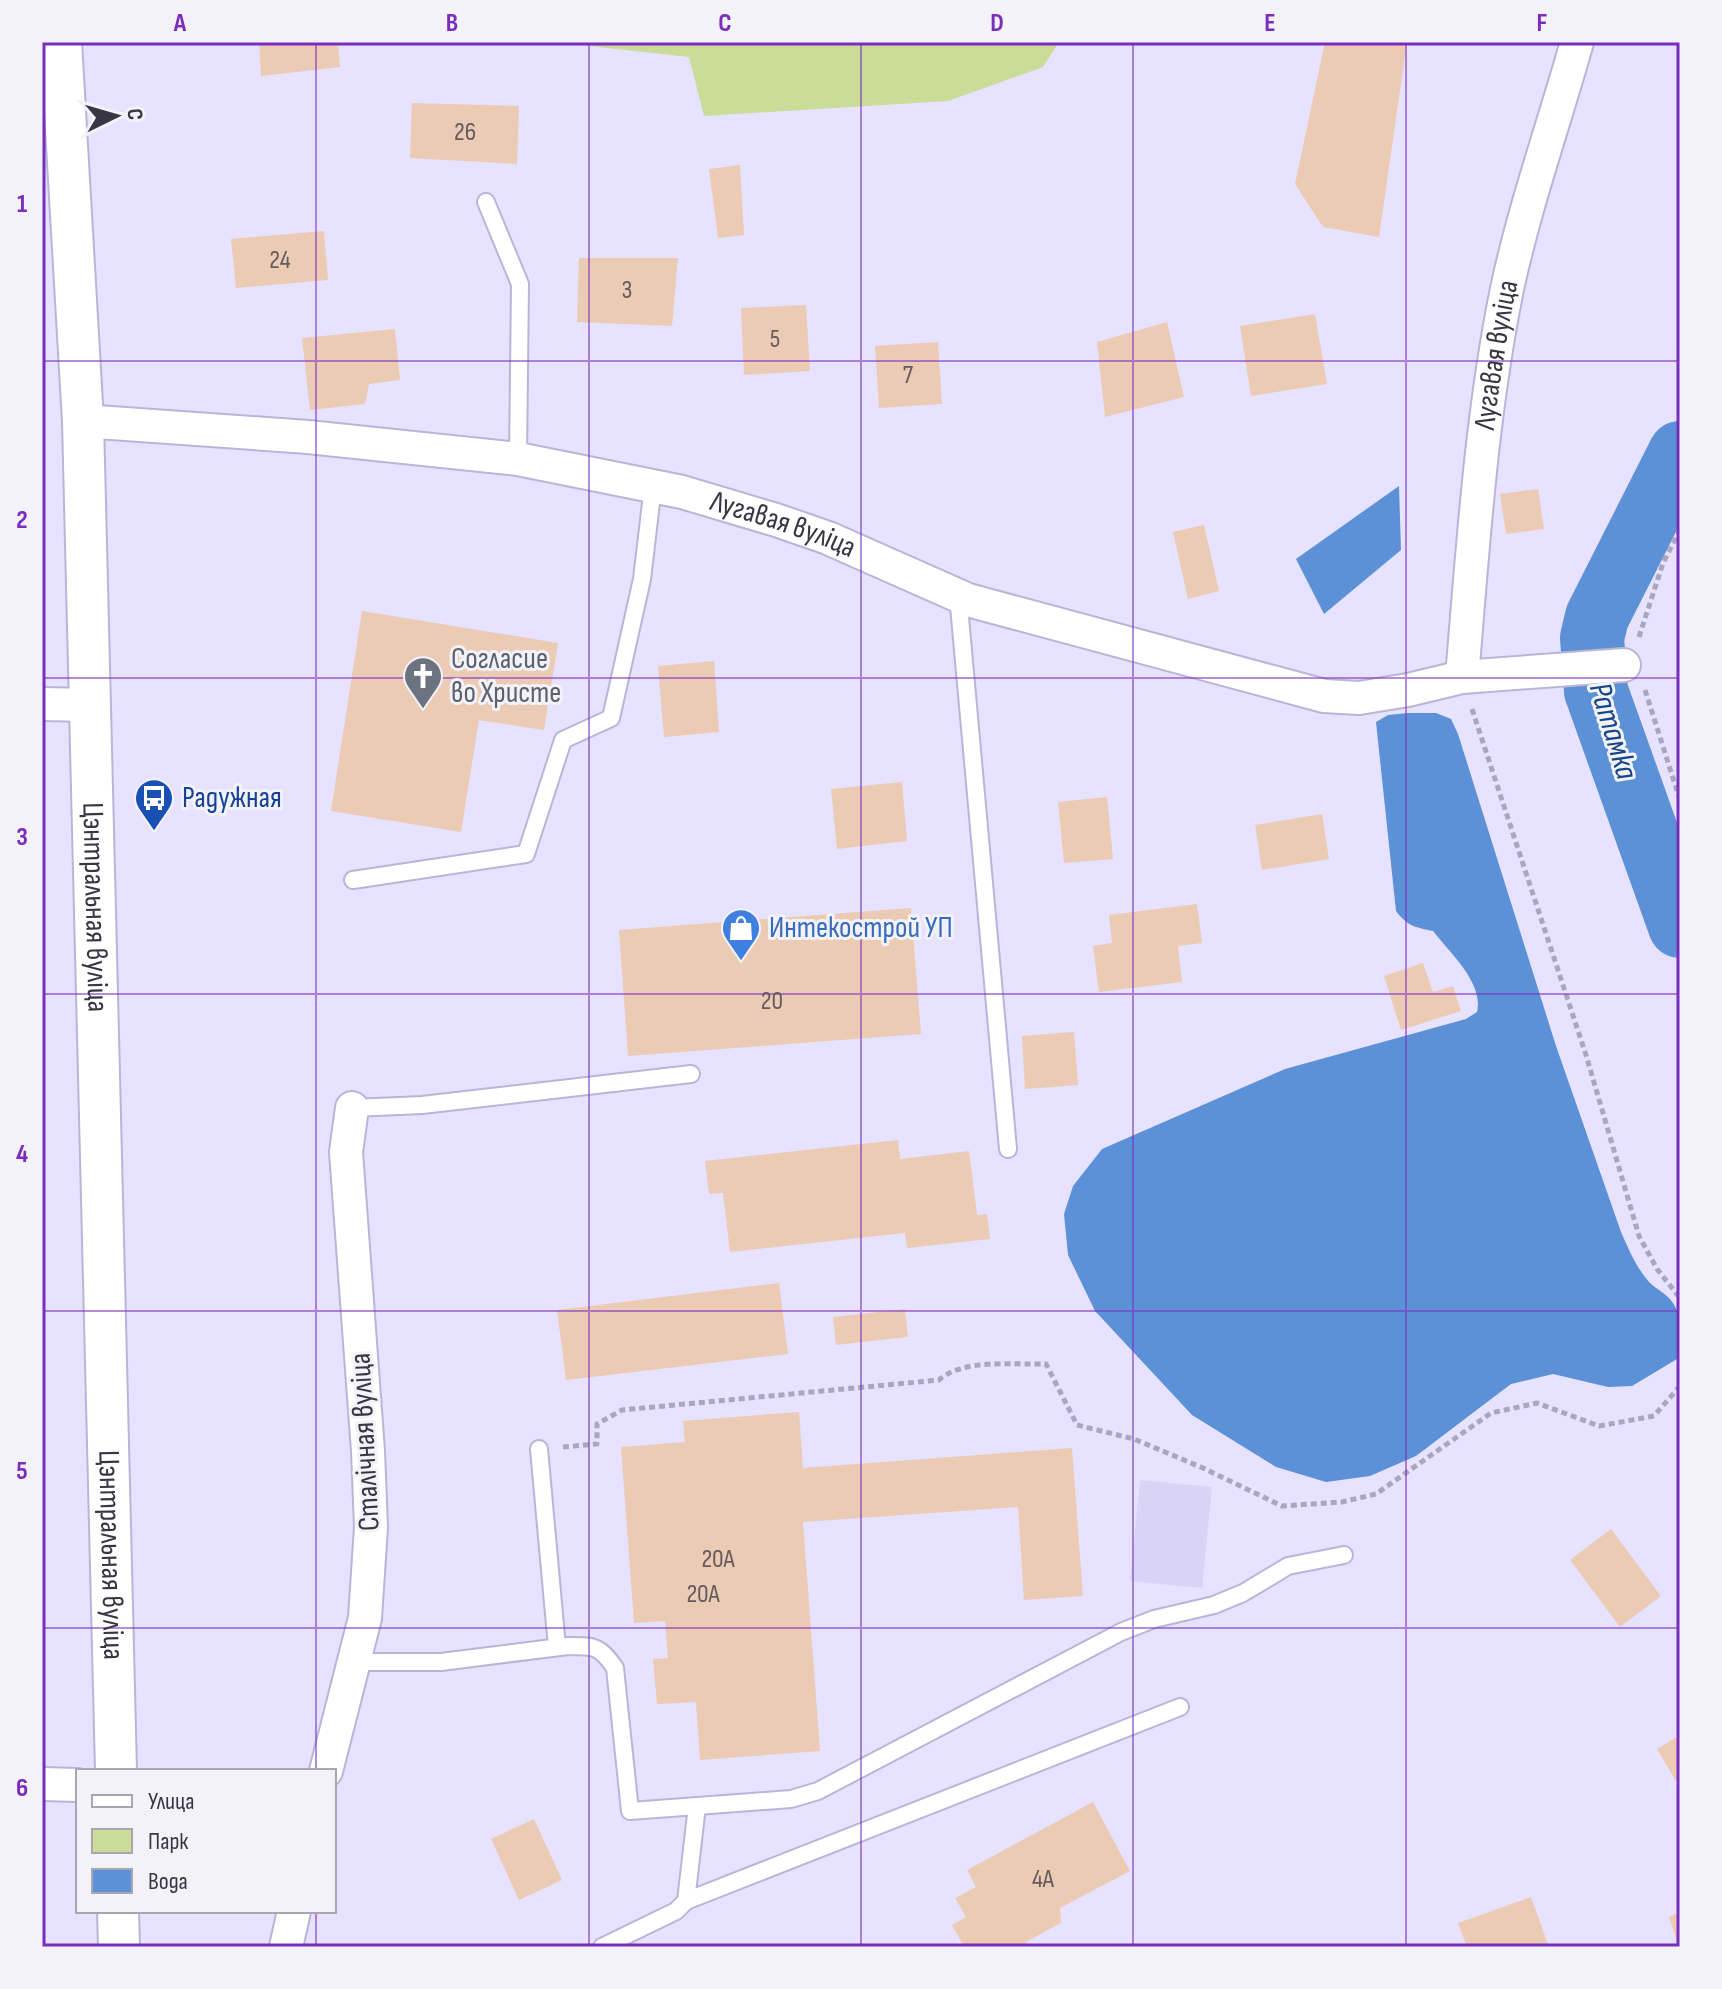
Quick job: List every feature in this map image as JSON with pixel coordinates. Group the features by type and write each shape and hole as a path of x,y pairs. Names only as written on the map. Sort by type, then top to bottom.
{"street":[{"name":"Цэнтральная вуліца","path":"61,42 83,421 116,1769"},
{"name":"Лугавая вуліца","path":"1462,677 1478,488 1494,364 1526,213 1577,42"},
{"name":"Лугавая вуліца","path":"83,421 308,437 518,459 653,486 776,520 828,538 958,595 1324,696 1359,698 1462,677 1539,672 1631,652"},
{"path":"42,704 90,705"},
{"name":"Сталічная вуліца","path":"327,1769 365,1618 371,1527 346,1152 352,1108"},
{"path":"42,1784 76,1785"},
{"path":"118,1913 119,1947"},
{"path":"286,1947 294,1913"}],"lane":[{"path":"486,202 520,284 518,459"},
{"path":"353,880 526,854 563,740 611,718 642,579 653,486"},
{"path":"958,595 1008,1149"},
{"path":"352,1108 422,1105 691,1074"},
{"path":"539,1449 557,1647"},
{"path":"354,1662 441,1662 557,1647 587,1646 603,1651 615,1668 630,1811 791,1799 818,1791 1121,1632 1154,1619 1229,1599 1288,1566 1344,1555"},
{"path":"602,1947 676,1911 686,1901 1180,1707"},
{"path":"686,1901 697,1806"}],"path":[{"path":"1631,652 1663,563 1680,530"},
{"path":"1462,677 1586,1055 1639,1236 1657,1269 1680,1298"},
{"path":"1644,689 1680,800"},
{"path":"539,1449 597,1444 597,1424 622,1410 939,1380 950,1370 991,1365 1046,1364 1077,1425 1134,1439 1282,1506 1342,1502 1376,1494 1491,1413 1537,1403 1599,1426 1654,1416 1680,1386"}],"shaded area":[{"path":"1140,1480 1212,1487 1202,1588 1130,1581"}],"green space":[{"path":"553,42 1059,42 1043,67 948,101 704,116 689,57"}],"water":[{"path":"1399,486 1401,550 1324,614 1296,559"},
{"path":"1436,713 1451,719 1458,734 1556,1046 1621,1232 1644,1276 1674,1304 1679,1319 1680,1343 1677,1359 1632,1386 1608,1387 1553,1374 1511,1384 1416,1456 1370,1476 1326,1482 1276,1467 1192,1415 1095,1311 1068,1255 1064,1214 1073,1186 1102,1149 1285,1069 1466,1019 1477,1012 1478,1001 1471,979 1456,959 1433,931 1412,925 1396,911 1376,722 1388,715"}],"building":[{"path":"259,42 338,42 340,67 261,76"},
{"path":"1325,42 1407,42 1379,237 1323,227 1295,184"},
{"path":"412,103 519,106 517,164 410,158"},
{"path":"740,165 744,235 718,238 709,169"},
{"path":"324,231 328,280 236,288 231,239"},
{"path":"579,258 678,258 672,326 577,322"},
{"path":"806,305 810,371 744,375 741,308"},
{"path":"1315,314 1327,384 1251,396 1240,326"},
{"path":"1167,322 1184,397 1105,417 1097,342"},
{"path":"395,329 400,380 369,384 365,404 310,410 302,338"},
{"path":"938,342 942,404 879,408 875,346"},
{"path":"1538,489 1544,529 1506,534 1500,494"},
{"path":"1204,525 1219,591 1188,599 1173,532"},
{"name":"Согласие во Христе","path":"362,611 558,643 544,730 479,720 461,832 331,811"},
{"path":"714,661 719,732 664,737 658,666"},
{"path":"902,782 907,841 837,849 831,789"},
{"path":"1107,797 1113,859 1064,863 1058,802"},
{"path":"1322,814 1329,859 1262,870 1255,825"},
{"path":"1197,904 1202,943 1178,946 1182,982 1099,992 1093,946 1112,943 1109,915"},
{"path":"911,908 921,1034 628,1056 619,930"},
{"path":"1423,963 1433,992 1453,986 1461,1011 1401,1030 1384,976"},
{"path":"1074,1032 1078,1085 1025,1089 1022,1036"},
{"path":"898,1140 900,1159 969,1151 977,1215 987,1214 990,1239 907,1248 905,1233 730,1252 723,1193 709,1194 705,1161"},
{"path":"779,1283 788,1354 566,1380 557,1310"},
{"path":"905,1309 908,1337 836,1345 833,1317"},
{"path":"799,1412 803,1468 1072,1448 1083,1596 1024,1600 1018,1507 803,1522 820,1751 700,1760 696,1702 657,1704 653,1659 668,1658 665,1621 634,1623 621,1447 685,1442 683,1421"},
{"path":"1611,1529 1661,1596 1620,1627 1570,1560"},
{"path":"1680,1735 1680,1788 1657,1749"},
{"path":"1093,1802 1130,1871 1060,1908 1061,1923 1026,1942 1029,1947 964,1947 952,1925 966,1917 955,1898 976,1887 967,1870"},
{"path":"534,1819 562,1880 519,1900 491,1839"},
{"path":"1531,1897 1549,1947 1467,1947 1458,1923"},
{"path":"1680,1912 1680,1947 1679,1947 1669,1917"}],"waterway":[{"name":"Ратамка","path":"1680,453 1597,617 1592,638 1596,691 1680,926"}],"place":[{"name":"Согласие во Христе","path":"423,710"},
{"name":"Радужная","path":"154,832"},
{"name":"Интекострой УП","path":"741,962"}]}
